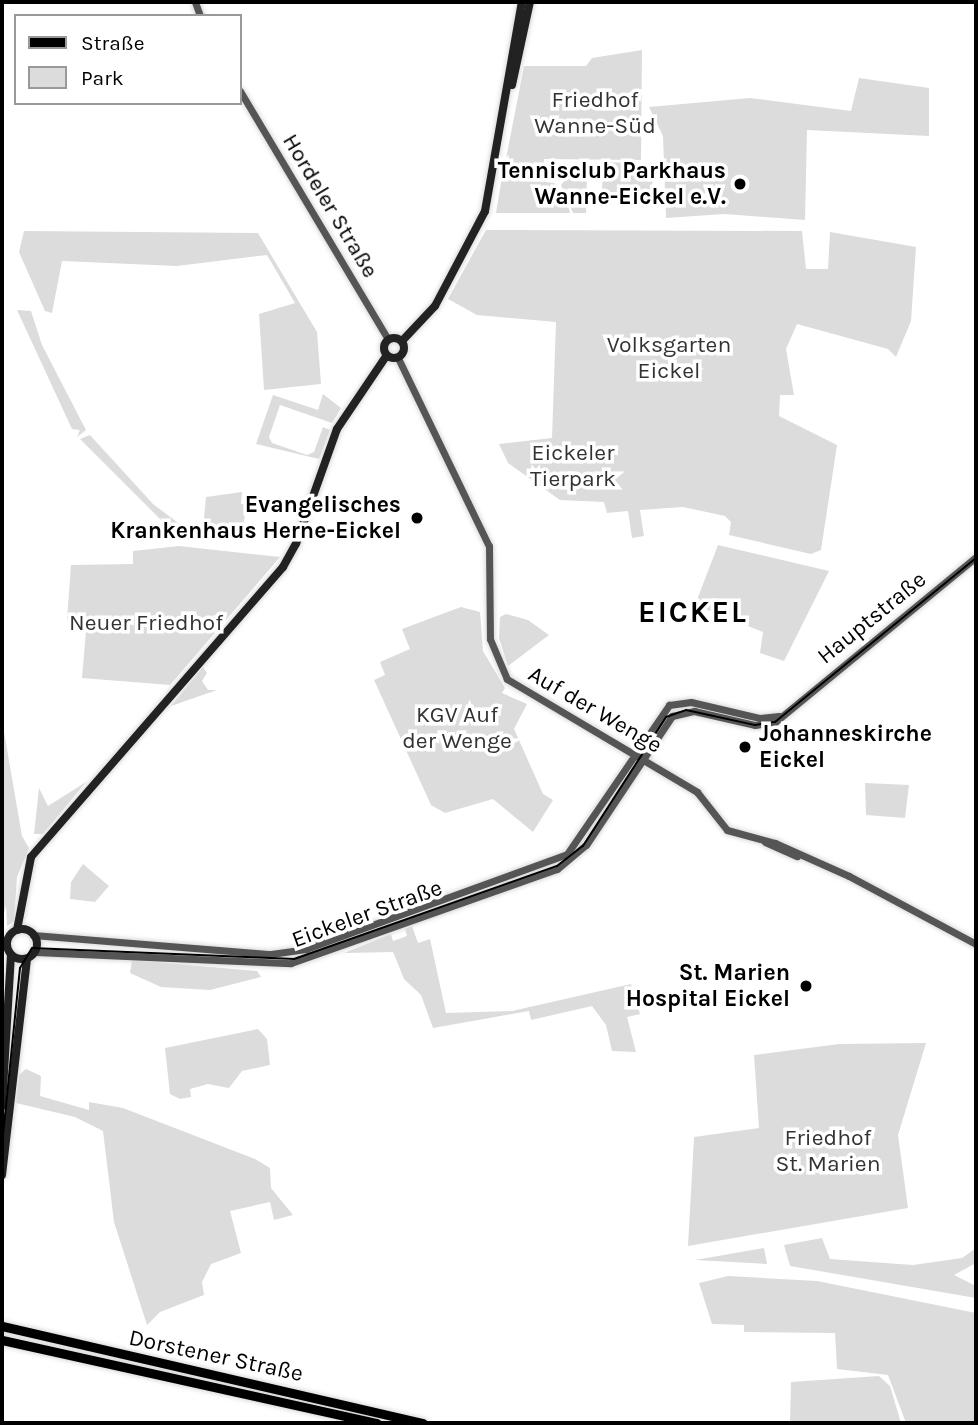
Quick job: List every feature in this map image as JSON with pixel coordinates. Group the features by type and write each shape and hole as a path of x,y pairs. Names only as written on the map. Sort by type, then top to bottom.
{"main road":[{"path":"512,85 522,2"},
{"path":"402,341 435,306 480,223 530,2"},
{"path":"2,1106 11,956 7,941 17,930 27,868 39,846 285,564 337,429 387,355 388,340 402,341"},
{"path":"387,355 398,358 404,350 402,341"},
{"path":"2,1175 27,959 35,952 24,897"},
{"path":"17,930 30,932"},
{"path":"11,956 27,959"},
{"name":"Dorstener Straße","path":"2,1326 423,1423"},
{"name":"Dorstener Straße","path":"2,1340 371,1423"}],"street":[{"name":"Hordeler Straße","path":"242,94 388,340"},
{"name":"Auf der Wenge","path":"398,358 489,546 491,648 507,679 701,795 721,825 861,881 976,944"},
{"name":"Hauptstraße","path":"768,721 791,708 976,556"},
{"path":"575,852 633,755 669,705 691,702 768,721"},
{"path":"575,852 675,714 694,711 768,721"},
{"name":"Eickeler Straße","path":"30,932 288,954 575,852"},
{"name":"Eickeler Straße","path":"35,952 291,963 557,869 575,852"},
{"path":"371,1423 374,1411"}],"green space":[{"name":"Friedhof Wanne-Süd","path":"642,50 641,160 544,159 544,179 503,174 524,66 586,66 592,58"},
{"path":"859,78 929,88 929,136 807,130 805,220 724,214 666,218 663,136 649,107 750,98 851,111"},
{"path":"603,162 653,164 652,198 602,196"},
{"path":"571,172 587,172 586,213 573,213 561,185"},
{"path":"502,177 554,183 566,196 570,213 496,213"},
{"name":"Volksgarten Eickel","path":"486,230 802,231 806,269 828,269 830,232 916,247 911,321 896,357 888,349 797,324 786,349 794,395 780,395 779,416 837,445 821,550 811,554 729,535 731,522 725,516 683,507 640,510 644,536 632,538 628,511 607,513 604,502 560,500 508,463 499,444 552,438 556,322 477,315 448,299"},
{"path":"24,231 258,233 317,332 321,384 264,390 259,314 295,303 267,255 177,266 62,261 52,313 45,311 19,252"},
{"path":"17,310 31,311 42,345 86,430 77,437 80,430 72,429"},
{"path":"323,394 341,408 332,423 280,405 269,437 272,443 307,455 314,452 323,427 330,430 319,459 256,444 273,395 318,410"},
{"path":"90,435 153,504 185,528 203,528 206,497 242,492 241,504 246,504 242,541 172,531 80,439"},
{"path":"718,545 829,571 784,661 760,653 763,632 695,605"},
{"name":"Neuer Friedhof","path":"179,546 280,557 170,685 82,678 87,619 67,619 71,565 133,564 133,551"},
{"name":"KGV Auf der Wenge","path":"461,607 480,612 483,651 505,688 502,693 527,704 514,729 543,794 553,800 533,832 493,799 445,813 431,805 374,680 385,675 380,662 410,649 402,629"},
{"path":"506,614 528,620 549,635 508,666 499,638 500,617"},
{"path":"203,667 207,673 202,681 208,690 217,690 171,706"},
{"path":"2,720 22,836 29,848 17,877 14,921 7,926 6,905 2,921"},
{"path":"86,782 43,834 34,834 39,788 48,806"},
{"path":"865,783 909,785 905,818 866,815"},
{"path":"83,864 109,886 95,902 70,899 71,882"},
{"path":"412,926 418,943 430,939 446,1013 512,1011 631,984 640,1014 627,1017 636,1052 612,1051 606,1025 592,1006 531,1020 529,1011 433,1028 421,995 404,979 393,952 344,953 391,934 393,941 407,936 405,929"},
{"path":"132,960 257,971 261,977 210,990 161,987 130,973"},
{"path":"258,1029 267,1039 270,1065 242,1071 229,1088 208,1084 190,1089 191,1097 180,1099 170,1094 165,1048"},
{"name":"Friedhof St. Marien","path":"926,1043 898,1135 908,1208 688,1246 694,1137 759,1128 754,1055 839,1044"},
{"path":"26,1069 41,1076 40,1096 89,1110 89,1102 123,1108 255,1159 270,1168 271,1188 293,1215 274,1220 270,1202 230,1211 241,1253 211,1264 202,1282 204,1295 160,1312 147,1325 114,1222 103,1131 75,1117 16,1103 19,1075"},
{"path":"822,1238 830,1259 913,1265 962,1258 976,1248 976,1263 954,1275 976,1286 976,1298 790,1266 784,1245"},
{"path":"764,1248 767,1264 695,1260"},
{"path":"728,1276 817,1281 976,1313 976,1423 906,1423 888,1375 837,1369 835,1333 744,1332 744,1325 712,1324 699,1283"},
{"path":"879,1376 890,1386 901,1423 790,1423 791,1382"}],"tram line":[{"path":"2,1145 20,968 32,948 294,959 557,866 583,846 666,717 686,710 755,725 775,722 976,558"}],"place":[{"name":"Tennisclub Parkhaus Wanne-Eickel e.V.","path":"740,184"},
{"name":"Evangelisches Krankenhaus Herne-Eickel","path":"417,518"},
{"name":"Johanneskirche Eickel","path":"745,747"},
{"name":"St. Marien Hospital Eickel","path":"806,986"}],"district":[{"name":"EICKEL","path":"693,612"}],"park label":[{"name":"Eickeler Tierpark","path":"573,466"}]}
